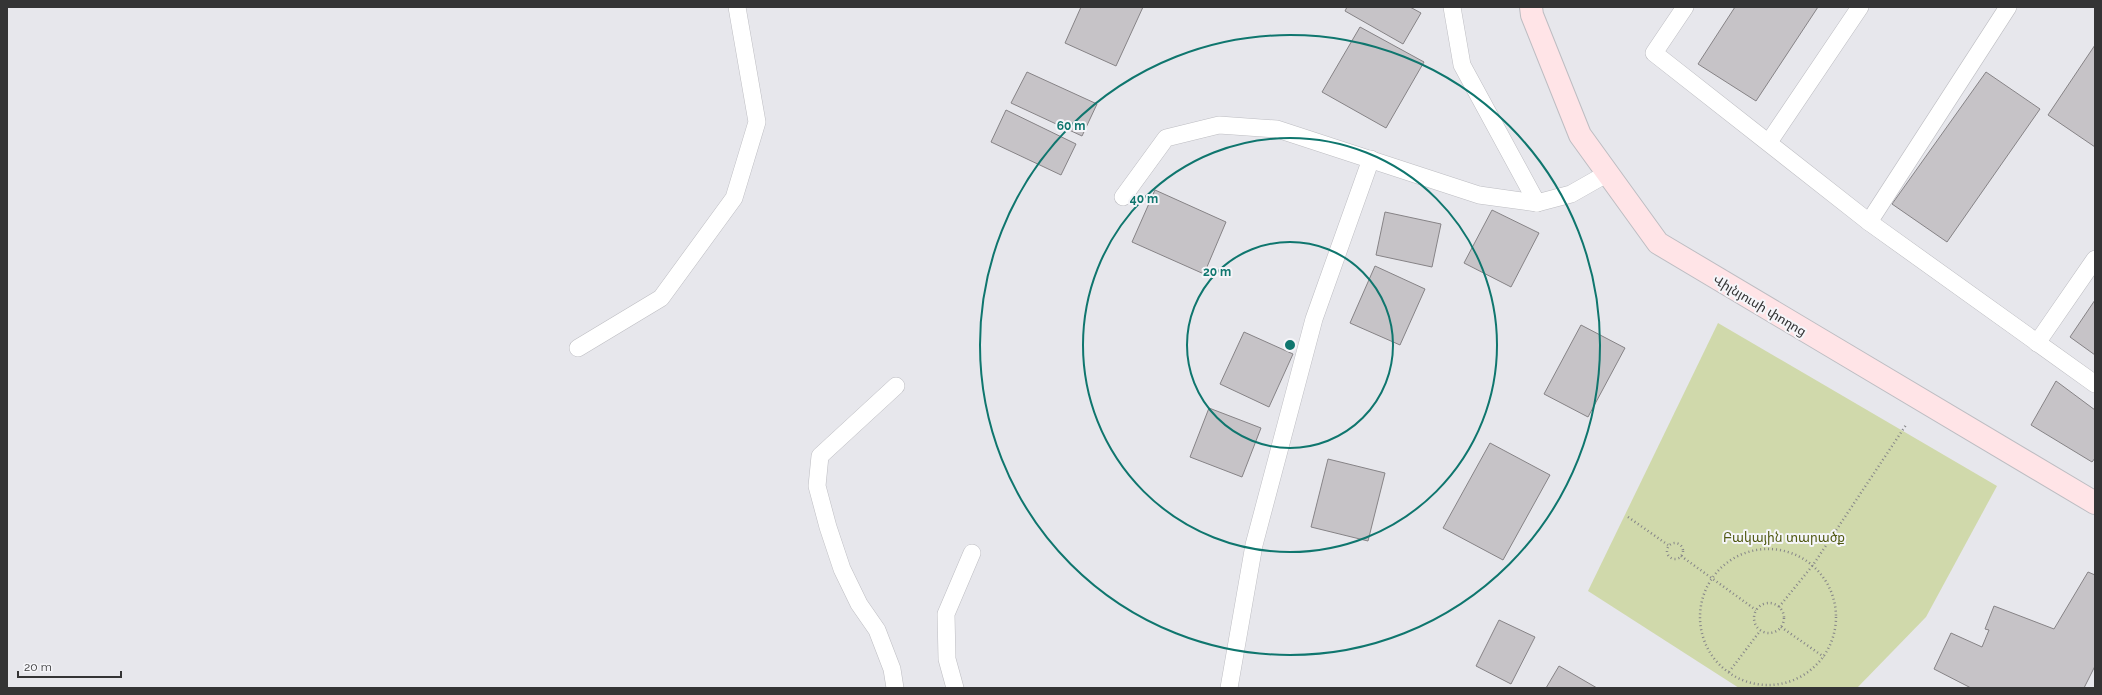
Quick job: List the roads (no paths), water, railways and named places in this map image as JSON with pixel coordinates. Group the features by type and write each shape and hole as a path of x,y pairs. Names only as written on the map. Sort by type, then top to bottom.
{"street":[{"name":"Վիլնյուսի փողոց","path":"1531,7 1532,15 1580,134 1658,242 2095,503"}],"lane":[{"path":"578,348 661,298 734,198 757,122 737,7"},
{"path":"1452,7 1462,65 1537,203"},
{"path":"1685,7 1654,53 1869,222 2095,384"},
{"path":"1769,142 1860,7"},
{"path":"1869,222 2008,7"},
{"path":"1123,197 1166,138 1219,126 1277,129 1479,195 1537,203 1571,194 1608,173"},
{"path":"1229,688 1254,545 1314,319 1371,159"},
{"path":"2037,343 2095,259"},
{"path":"895,688 892,669 877,630 858,604 842,569 828,527 817,486 820,456 896,386"},
{"path":"956,688 947,659 946,614 972,553"}],"park label":[{"name":"Բակային տարածք","path":"1784,537"}]}
